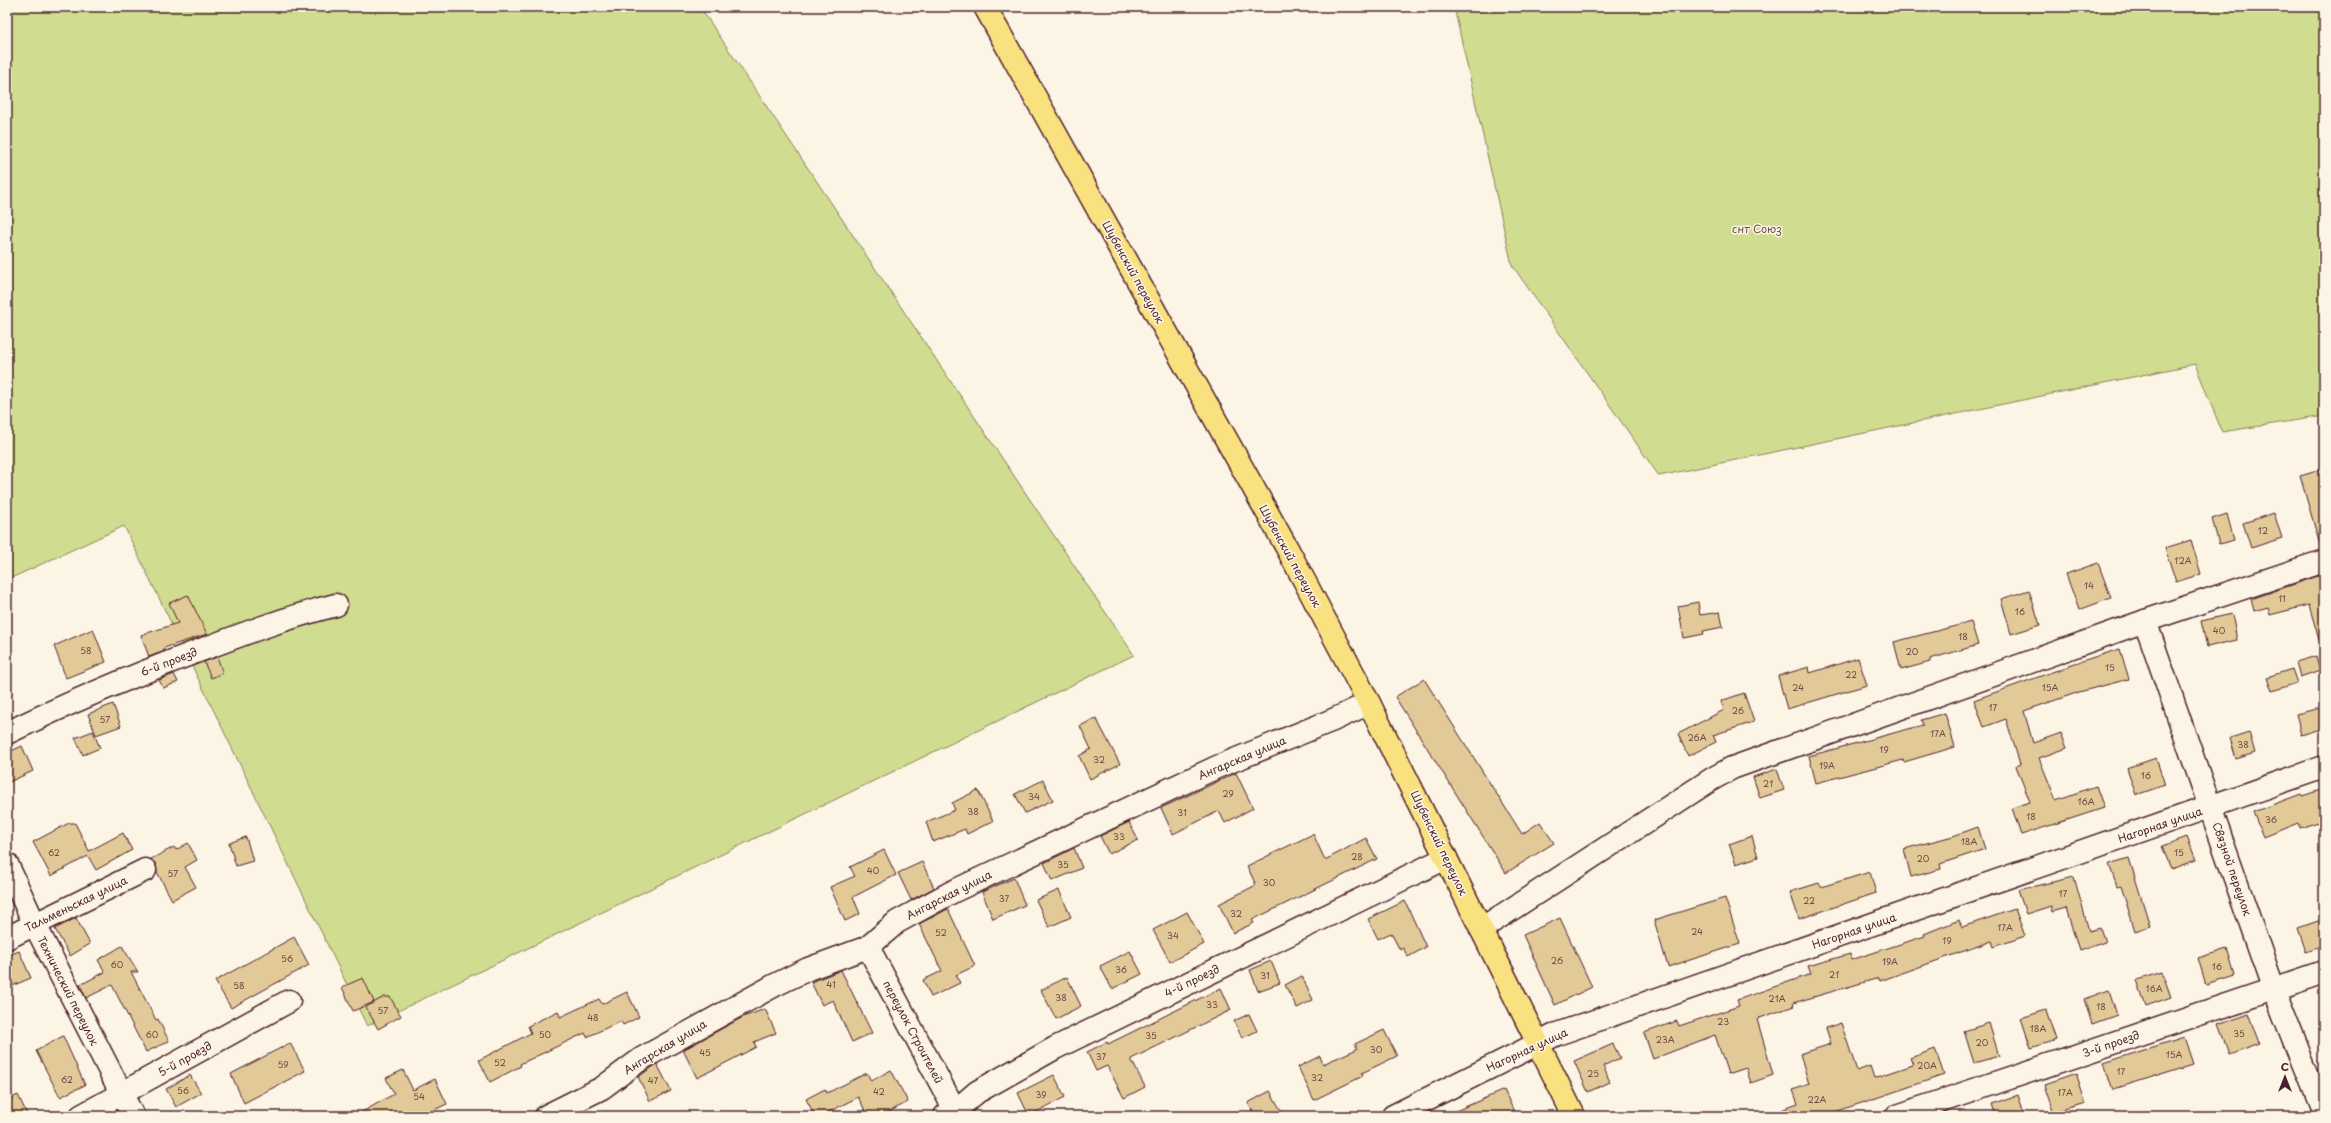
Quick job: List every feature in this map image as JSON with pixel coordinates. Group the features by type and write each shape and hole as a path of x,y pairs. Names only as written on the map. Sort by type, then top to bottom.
{"main road":[{"name":"Шубенский переулок","path":"985,7 1287,548 1369,703 1574,1116"}],"street":[{"path":"1481,929 1712,779 1732,768 2145,621 2324,561"},
{"name":"6-й проезд","path":"7,733 53,710 148,670 283,619 336,605"},
{"name":"Связной переулок","path":"2145,621 2274,990 2324,1116"},
{"name":"Ангарская улица","path":"546,1116 602,1088 641,1059 676,1038 787,979 868,947 897,922 952,892 1217,767 1333,720 1369,703"},
{"name":"Нагорная улица","path":"1392,1116 1557,1034 2324,767"},
{"name":"4-й проезд","path":"953,1114 977,1092 1055,1048 1446,858"},
{"name":"Технический переулок","path":"7,864 34,923 133,1116"},
{"name":"Тальменьская улица","path":"7,938 34,923 145,870"},
{"name":"переулок Строителей","path":"868,947 953,1114"},
{"name":"3-й проезд","path":"1897,1116 2324,972"},
{"name":"5-й проезд","path":"81,1116 288,1001"}],"green space":[{"path":"7,7 700,7 1134,655 367,1026 124,526 7,580"},
{"name":"снт Союз","path":"1454,7 2324,7 2324,416 2222,432 2195,364 1659,476 1512,265"}],"building":[{"path":"2324,469 2324,544 2320,545 2300,476"},
{"path":"2274,513 2282,538 2251,548 2243,523"},
{"path":"2227,514 2234,540 2219,544 2212,519"},
{"path":"2191,540 2201,574 2176,582 2165,548"},
{"path":"2098,563 2111,598 2079,610 2066,574"},
{"path":"2324,574 2324,639 2319,640 2309,605 2270,615 2268,607 2254,611 2251,599"},
{"path":"2029,590 2040,625 2011,634 2001,599"},
{"path":"188,595 207,634 164,648 164,651 149,657 141,635 178,623 169,603"},
{"path":"1698,602 1700,615 1720,612 1723,627 1703,631 1704,634 1684,638 1678,606"},
{"path":"2232,614 2237,640 2207,647 2201,621"},
{"path":"1971,622 1978,645 1930,659 1930,662 1901,670 1894,642"},
{"path":"93,629 106,662 66,678 54,646"},
{"path":"2120,649 2129,679 2079,692 2024,711 2033,743 2061,733 2067,748 2039,758 2056,800 2096,786 2104,808 2021,835 2012,808 2030,802 2016,766 2020,764 2006,719 1984,727 1974,700 2069,665"},
{"path":"2316,656 2320,670 2300,677 2296,662"},
{"path":"217,657 223,673 211,678 204,662"},
{"path":"1858,658 1867,685 1787,709 1778,676 1809,667 1810,673"},
{"path":"2292,669 2297,683 2272,691 2267,677"},
{"path":"174,674 178,682 163,688 159,680"},
{"path":"1424,679 1522,834 1540,822 1554,843 1506,873 1395,697"},
{"path":"1744,693 1754,722 1713,735 1716,742 1688,756 1678,734 1724,710 1721,701"},
{"path":"113,704 121,726 96,735 88,714"},
{"path":"2324,707 2324,728 2301,735 2296,714"},
{"path":"1945,713 1955,747 1904,762 1903,760 1816,783 1809,756 1923,725 1921,720"},
{"path":"1096,718 1120,764 1090,779 1079,756 1091,749 1080,726"},
{"path":"93,731 100,748 83,755 75,738"},
{"path":"2249,732 2255,753 2236,759 2230,738"},
{"path":"22,746 33,771 7,783 7,753"},
{"path":"2156,758 2165,785 2136,795 2127,768"},
{"path":"1777,769 1784,790 1760,798 1753,777"},
{"path":"1236,773 1253,808 1225,823 1219,811 1173,834 1161,808"},
{"path":"1043,780 1053,800 1025,813 1015,794"},
{"path":"2324,789 2324,820 2300,828 2298,823 2263,837 2253,812 2301,794 2302,796"},
{"path":"978,790 993,821 967,834 965,829 933,842 926,822 955,810 952,803"},
{"path":"1129,822 1138,840 1109,854 1100,836"},
{"path":"69,823 75,823 89,851 123,833 132,850 96,870 88,856 51,876 33,842"},
{"path":"1978,827 1985,849 1940,864 1941,869 1911,877 1904,849 1953,836"},
{"path":"1313,834 1325,860 1366,838 1377,859 1252,920 1254,923 1233,933 1219,904 1256,885 1247,866"},
{"path":"1752,836 1758,857 1736,864 1729,844"},
{"path":"246,837 253,861 236,866 229,843"},
{"path":"2187,837 2196,860 2171,869 2162,846"},
{"path":"188,843 197,860 185,867 196,887 172,900 157,872 156,864 151,859 174,847 176,850"},
{"path":"1074,848 1082,868 1052,881 1044,863"},
{"path":"884,850 896,875 853,897 860,914 845,921 830,887 855,876 850,867"},
{"path":"2129,858 2150,926 2135,931 2121,886 2117,887 2109,864"},
{"path":"922,862 934,888 911,900 898,873"},
{"path":"1870,872 1876,893 1799,919 1790,892 1819,883 1821,887"},
{"path":"2074,877 2089,931 2100,928 2105,942 2079,951 2066,908 2052,912 2051,906 2026,914 2018,890"},
{"path":"1014,878 1025,905 993,919 982,892"},
{"path":"1059,890 1071,917 1049,927 1036,900"},
{"path":"1725,898 1740,944 1668,967 1654,920"},
{"path":"1405,901 1426,947 1408,957 1403,948 1400,950 1391,933 1378,939 1368,919"},
{"path":"948,909 975,966 956,975 960,983 931,997 923,980 942,971 919,924"},
{"path":"2015,909 2025,936 1994,947 1992,941 1880,981 1879,978 1793,1003 1794,1006 1757,1019 1773,1075 1751,1083 1746,1068 1728,1074 1715,1035 1653,1059 1644,1033 1677,1021 1679,1026 1739,1006 1737,1000 1811,974 1808,966 1850,954 1851,960 1925,936 1924,934 1959,920 1962,927"},
{"path":"1187,912 1204,944 1170,962 1153,930"},
{"path":"76,918 90,944 70,956 55,929"},
{"path":"1560,918 1592,987 1555,1005 1523,935"},
{"path":"2324,919 2324,946 2306,952 2298,928"},
{"path":"294,937 309,965 231,1008 215,981"},
{"path":"122,946 138,972 131,972 156,1020 158,1019 169,1041 146,1052 112,985 86,998 80,985 105,972 98,960"},
{"path":"2227,949 2235,976 2206,985 2198,958"},
{"path":"19,951 31,978 7,988 7,956"},
{"path":"1130,951 1142,974 1112,989 1100,966"},
{"path":"1271,961 1280,983 1258,991 1250,970"},
{"path":"841,970 872,1033 852,1042 833,1000 822,1005 811,982"},
{"path":"2162,972 2171,997 2146,1006 2137,980"},
{"path":"1302,976 1313,1000 1297,1008 1285,985"},
{"path":"1067,977 1081,1006 1056,1019 1041,990"},
{"path":"363,978 374,1002 353,1011 342,987"},
{"path":"1221,988 1231,1010 1131,1059 1145,1087 1124,1098 1107,1066 1096,1071 1087,1052 1107,1042 1108,1044"},
{"path":"2109,990 2117,1015 2092,1024 2084,999"},
{"path":"627,992 639,1017 623,1025 621,1021 587,1037 585,1033 520,1064 521,1066 490,1082 479,1060 531,1033 528,1026 558,1011 560,1017 599,999 602,1004"},
{"path":"384,997 390,997 401,1016 378,1029 366,1007"},
{"path":"765,1009 776,1033 754,1042 756,1047 697,1078 683,1050 743,1017"},
{"path":"2046,1010 2056,1040 2031,1048 2021,1018"},
{"path":"2249,1013 2260,1043 2229,1054 2218,1024"},
{"path":"1249,1014 1257,1031 1242,1038 1234,1021"},
{"path":"1841,1023 1857,1071 1870,1066 1874,1078 1913,1065 1910,1058 1935,1049 1944,1075 1823,1116 1770,1116 1770,1114 1798,1104 1793,1090 1809,1084 1800,1054 1831,1044 1826,1028"},
{"path":"1989,1023 1999,1056 1974,1063 1964,1031"},
{"path":"1384,1030 1397,1056 1362,1073 1363,1076 1314,1100 1298,1067 1320,1056 1323,1064 1357,1049 1355,1044"},
{"path":"63,1036 85,1085 60,1097 36,1051"},
{"path":"2184,1037 2193,1064 2113,1089 2104,1063"},
{"path":"290,1043 305,1071 244,1103 231,1074"},
{"path":"1613,1044 1620,1058 1603,1066 1610,1082 1588,1092 1574,1061"},
{"path":"657,1064 671,1091 650,1101 638,1077"},
{"path":"403,1070 413,1090 435,1079 447,1104 421,1116 355,1116 394,1094 386,1078"},
{"path":"891,1070 908,1102 881,1116 868,1116 858,1097 821,1116 815,1116 806,1099 825,1089 827,1093 867,1073 871,1081"},
{"path":"2076,1073 2086,1103 2054,1113 2044,1084"},
{"path":"190,1075 201,1093 176,1107 166,1089"},
{"path":"1054,1075 1065,1097 1029,1116 1018,1093"},
{"path":"1504,1090 1516,1116 1444,1116"},
{"path":"1270,1091 1284,1116 1255,1116 1248,1103"},
{"path":"18,1095 28,1116 7,1116 7,1100"},
{"path":"2017,1095 2024,1116 1996,1116 1992,1104"}]}
